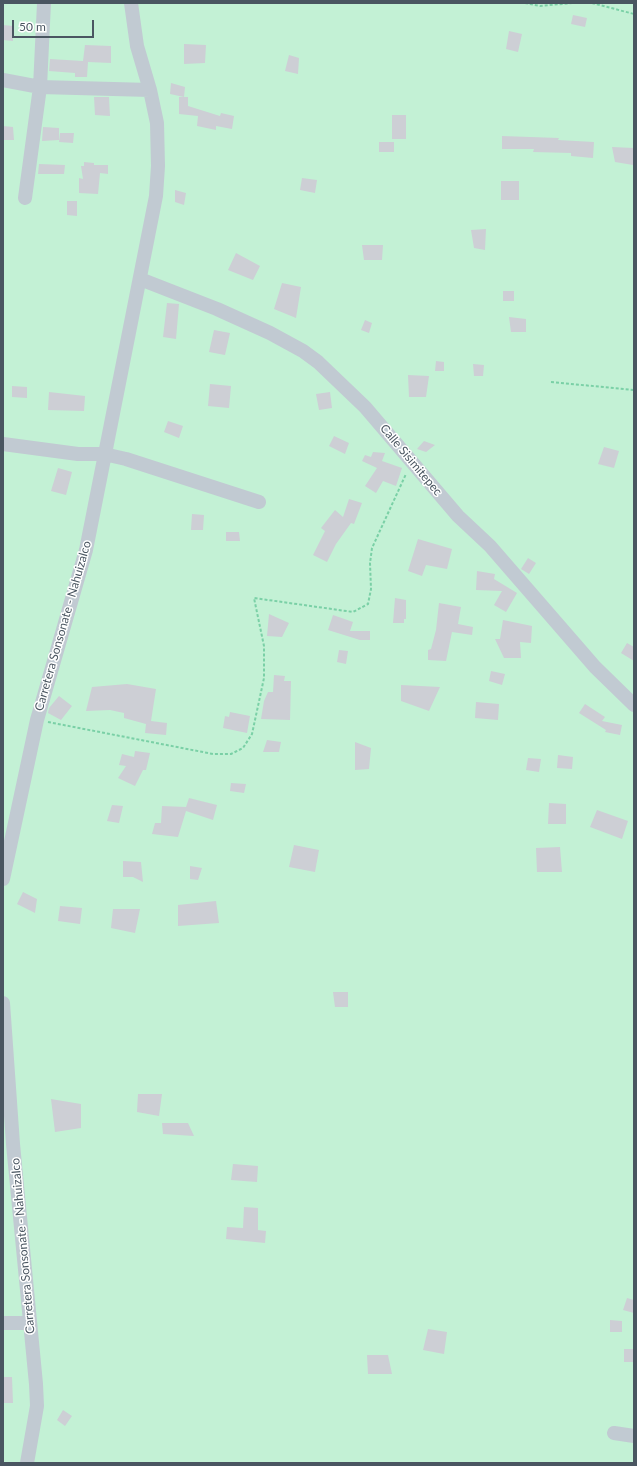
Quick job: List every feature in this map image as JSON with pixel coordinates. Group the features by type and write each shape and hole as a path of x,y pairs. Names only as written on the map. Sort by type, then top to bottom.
{"street":[{"path":"25,198 40,87 44,3"},
{"name":"Carretera Sonsonate - Nahuizalco","path":"3,879 37,720 84,557 156,196 158,166 157,123 150,90 137,46 131,3"},
{"path":"3,80 40,87 150,90"},
{"name":"Calle Sisimitepec","path":"140,280 218,309 270,332 303,351 347,389 412,461 458,516 490,546 595,667 634,705"},
{"path":"3,444 78,454 104,454 159,469 259,502"},
{"name":"Carretera Sonsonate - Nahuizalco","path":"3,1003 13,1144 37,1406 27,1463"},
{"path":"3,1323 30,1323"},
{"path":"614,1434 634,1436"}],"path":[{"path":"525,3 540,6 572,3"},
{"path":"592,3 634,14"},
{"path":"551,382 634,390"},
{"path":"37,720 213,754 230,754 243,748 252,734 264,678 264,646 254,598 353,612 368,604 371,589 370,563 372,548 412,461"}],"green space":[{"path":"3,3 634,3 634,1463 3,1463"}],"building":[{"path":"573,15 587,18 585,27 571,24"},
{"path":"3,25 13,26 13,41 3,40"},
{"path":"509,31 522,34 518,52 506,49"},
{"path":"184,44 206,45 205,63 184,64"},
{"path":"85,45 111,46 111,63 88,62 87,77 75,77 75,73 49,71 50,59 83,61"},
{"path":"289,55 299,58 298,74 285,71"},
{"path":"171,83 185,87 184,97 170,94"},
{"path":"94,97 109,97 110,116 95,115"},
{"path":"179,97 188,97 188,106 220,116 221,113 234,116 232,129 216,126 216,130 197,126 198,116 179,114"},
{"path":"392,115 406,115 406,139 392,139"},
{"path":"3,126 13,127 14,140 3,140"},
{"path":"43,127 59,128 59,140 42,141"},
{"path":"60,133 74,133 73,143 59,142"},
{"path":"502,136 559,138 558,140 594,142 593,158 571,156 571,153 533,152 534,149 502,149"},
{"path":"379,142 394,142 394,152 379,152"},
{"path":"612,147 634,148 633,165 615,162"},
{"path":"84,162 94,163 94,165 108,165 108,174 100,173 98,194 79,193 79,178 83,179 81,166 84,166"},
{"path":"39,164 65,165 64,174 38,174"},
{"path":"302,178 317,180 315,193 300,190"},
{"path":"501,181 519,181 519,200 501,200"},
{"path":"175,190 186,193 184,205 175,202"},
{"path":"67,201 77,201 77,216 67,215"},
{"path":"486,229 485,250 474,248 471,230"},
{"path":"362,245 383,245 382,260 364,260"},
{"path":"236,253 260,266 253,280 228,270"},
{"path":"282,283 301,287 296,318 274,309"},
{"path":"503,291 514,291 514,301 503,301"},
{"path":"167,303 179,304 176,339 163,337"},
{"path":"509,317 526,319 526,332 511,332"},
{"path":"365,320 372,323 369,333 361,330"},
{"path":"214,330 230,333 225,355 209,352"},
{"path":"436,361 444,362 444,371 435,371"},
{"path":"473,364 484,365 483,376 474,376"},
{"path":"408,375 429,376 426,397 409,397"},
{"path":"210,384 231,386 229,408 208,406"},
{"path":"12,386 27,387 27,398 12,397"},
{"path":"49,392 85,396 84,411 48,410"},
{"path":"330,392 332,408 319,410 316,394"},
{"path":"168,421 183,426 179,438 164,432"},
{"path":"334,436 349,443 345,454 329,446"},
{"path":"424,441 435,445 426,452 417,449"},
{"path":"604,447 619,451 614,468 598,464"},
{"path":"373,452 385,453 382,461 402,468 396,486 383,481 376,493 365,486 377,468 362,461 365,455 371,457"},
{"path":"58,468 72,472 66,495 51,491"},
{"path":"349,499 362,503 354,524 351,523 336,544 327,562 313,555 325,531 321,528 335,510 343,517"},
{"path":"192,514 204,515 203,530 191,530"},
{"path":"226,532 239,532 240,541 226,541"},
{"path":"418,539 452,549 447,569 426,565 422,576 408,571"},
{"path":"528,558 536,563 529,574 521,569"},
{"path":"477,571 495,574 494,579 517,593 506,612 494,605 502,591 476,590"},
{"path":"395,598 406,600 406,619 404,619 404,623 393,623"},
{"path":"439,603 461,607 458,624 473,627 472,635 452,632 446,661 428,660 428,650 431,649 436,630"},
{"path":"269,614 289,623 282,637 267,636"},
{"path":"333,615 353,622 350,631 370,631 370,640 360,640 328,630"},
{"path":"503,620 532,626 531,643 520,642 521,658 504,658 495,639 500,639"},
{"path":"627,643 634,647 634,661 621,653"},
{"path":"339,650 348,651 346,664 337,662"},
{"path":"491,671 505,674 502,685 489,681"},
{"path":"274,675 285,676 284,681 291,681 290,720 261,719 264,701 268,692 273,692"},
{"path":"127,684 156,689 151,721 167,723 166,735 145,733 146,724 124,718 124,713 110,710 86,711 92,687"},
{"path":"401,685 440,687 429,711 401,701"},
{"path":"59,696 72,706 61,720 48,713 49,708"},
{"path":"476,702 499,704 498,720 475,718"},
{"path":"585,704 605,717 602,721 622,725 620,735 605,732 606,730 579,713"},
{"path":"230,712 250,716 247,733 223,728 225,716 229,717"},
{"path":"267,740 281,742 279,752 263,752"},
{"path":"355,742 371,748 369,769 355,770"},
{"path":"135,751 150,753 146,770 143,770 135,786 118,778 126,766 119,765 122,754 134,757"},
{"path":"558,755 573,757 572,769 557,768"},
{"path":"528,758 541,759 539,772 526,770"},
{"path":"231,783 246,784 244,793 230,791"},
{"path":"189,798 217,805 213,820 186,811 178,837 152,834 155,823 161,823 162,806 186,807"},
{"path":"549,803 566,804 566,824 548,824"},
{"path":"112,805 123,806 119,823 107,821"},
{"path":"597,810 628,821 622,839 590,827"},
{"path":"294,845 319,850 315,872 289,867"},
{"path":"560,847 562,872 537,872 536,848"},
{"path":"123,861 141,862 143,882 133,877 123,877"},
{"path":"190,866 202,868 198,880 190,879"},
{"path":"23,892 37,899 35,913 17,904"},
{"path":"216,901 219,923 178,926 178,905"},
{"path":"60,906 82,908 80,924 58,921"},
{"path":"113,909 140,909 135,933 111,928"},
{"path":"333,992 348,992 348,1007 335,1007"},
{"path":"138,1094 162,1094 159,1116 137,1112"},
{"path":"51,1099 81,1104 81,1128 55,1132"},
{"path":"162,1123 188,1123 194,1136 163,1134"},
{"path":"233,1164 258,1166 257,1182 231,1180"},
{"path":"244,1207 258,1208 258,1230 266,1231 265,1243 226,1239 227,1227 243,1228"},
{"path":"627,1298 634,1300 634,1313 623,1310"},
{"path":"610,1320 622,1321 622,1332 610,1332"},
{"path":"428,1329 447,1332 444,1354 423,1350"},
{"path":"624,1349 634,1349 634,1362 624,1362"},
{"path":"367,1355 388,1355 392,1374 368,1374"},
{"path":"3,1377 12,1377 13,1403 3,1403"},
{"path":"63,1410 72,1416 65,1426 57,1420"}]}
